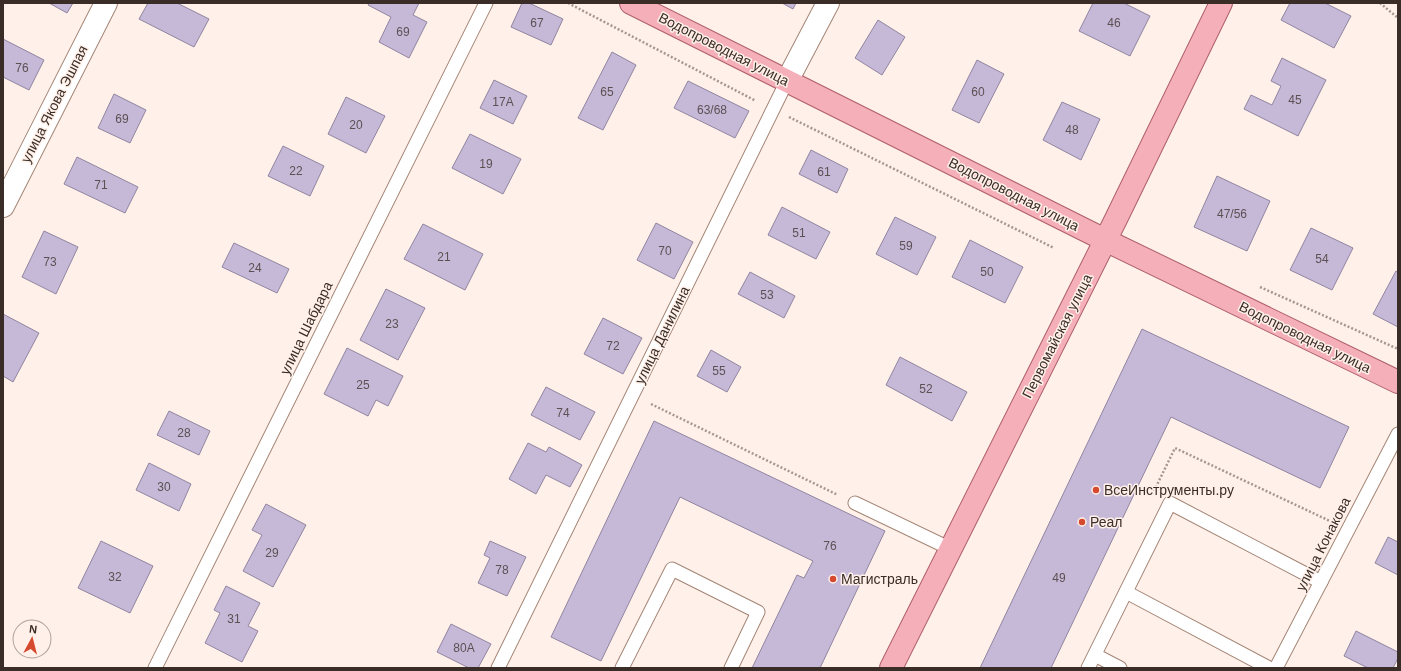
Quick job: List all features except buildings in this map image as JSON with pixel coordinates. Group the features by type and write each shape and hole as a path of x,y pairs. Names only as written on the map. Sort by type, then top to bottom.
{"main road":[{"name":"Водопроводная улица","path":"631,3 1105,240 1398,382"},
{"name":"Первомайская улица","path":"891,668 1105,240 1221,3"}],"street":[{"name":"улица Якова Эшпая","path":"3,206 106,3"},
{"name":"улица Данилина","path":"787,81 828,3"}],"lane":[{"name":"улица Шабдара","path":"155,668 486,3"},
{"name":"улица Данилина","path":"503,666 787,81"},
{"name":"улица Конакова","path":"1276,668 1398,434"},
{"path":"855,503 951,549"},
{"path":"1088,668 1170,503 1321,582"},
{"path":"622,668 672,569 758,612 731,668"},
{"path":"1126,592 1269,668"},
{"path":"1095,655 1120,668"}],"path":[{"path":"568,3 773,109 1054,248"},
{"path":"1380,3 1398,18"},
{"path":"1253,284 1398,349"},
{"path":"651,404 855,503"}],"place":[{"name":"ВсеИнструменты.ру","path":"1096,490"},
{"name":"Реал","path":"1082,522"},
{"name":"Магистраль","path":"833,579"}]}
